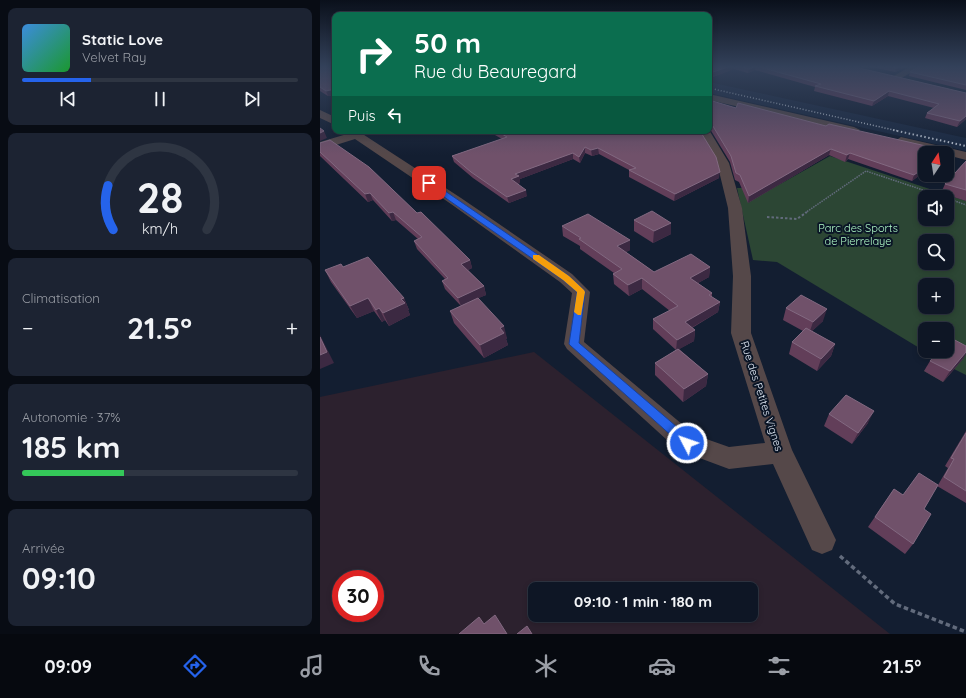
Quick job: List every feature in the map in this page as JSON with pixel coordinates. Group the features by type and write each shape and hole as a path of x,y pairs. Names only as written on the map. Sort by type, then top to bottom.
{"street":[{"path":"712,98 868,133"},
{"path":"320,113 332,120"},
{"path":"320,146 350,134"},
{"path":"355,134 469,210 566,278 581,292 574,344 687,443 729,458 780,452"},
{"name":"Rue des Petites Vignes","path":"706,134 723,163 735,208 742,276 741,334 780,452 822,540"},
{"path":"891,138 966,156"}],"path":[{"path":"767,217 797,219 866,171 923,190"},
{"path":"954,200 966,204"},
{"path":"822,540 895,604 966,632"}],"shaded area":[{"path":"720,96 771,96 966,138 966,151 954,148 954,146 944,146"},
{"path":"534,352 890,634 320,634 320,397"}],"green space":[{"name":"Parc des Sports de Pierrelaye","path":"830,156 933,190 918,190 918,226 954,226 954,197 966,201 966,375 954,369 943,382 924,371 936,358 954,358 954,322 918,322 918,347 777,262 753,260 737,188 766,192"}],"building":[{"path":"853,96 882,96 874,101"},
{"path":"907,96 966,96 966,116 960,121 927,113 939,104"},
{"path":"712,101 736,108 738,103 826,126 829,124 926,146 918,146 918,172 914,175 850,153 847,155 831,149 749,196 740,175 736,173 731,156 712,125"},
{"path":"502,134 702,134 716,157 720,172 675,194 629,170 636,168 598,148 591,150 585,147 579,157 573,153 515,174 519,176 511,179 526,190 507,197 471,172 452,156 507,137"},
{"path":"330,140 369,167 417,213 421,212 470,260 461,264 484,286 458,298 442,281 448,278 414,241 422,237 393,212 389,213 370,193 365,194 320,152 320,143"},
{"path":"966,161 966,190 945,184 947,182 954,182 954,174"},
{"path":"652,211 671,223 654,231 634,220"},
{"path":"588,214 630,240 617,246 654,272 691,254 710,267 690,278 712,293 709,295 720,302 685,322 695,330 677,340 653,319 678,306 642,278 628,285 613,274 622,269 579,239 581,238 562,226"},
{"path":"368,257 404,298 401,299 405,303 383,313 379,308 376,310 368,298 350,306 325,270 341,264 343,267"},
{"path":"801,295 827,309 813,322 786,308"},
{"path":"478,298 504,326 500,328 504,333 480,345 450,311"},
{"path":"806,328 835,344 821,359 792,342"},
{"path":"320,337 327,352 320,355"},
{"path":"954,340 966,346 966,352 950,371 930,361 933,358 954,358"},
{"path":"678,349 708,374 684,389 655,363"},
{"path":"846,395 874,411 858,433 829,414"},
{"path":"966,433 966,491 944,477 954,459 951,458"},
{"path":"919,473 938,485 924,509 931,514 913,544 875,517 894,489 903,495"},
{"path":"495,615 507,634 459,634 479,617 484,624"},
{"path":"527,626 532,634 517,634"}],"railway":[{"path":"742,96 898,131"},
{"path":"893,130 966,146"}],"slow traffic":[{"path":"536,257 566,278 581,292 578,312"}],"route":[{"path":"429,183 566,278 581,292 574,344 687,443"}]}
